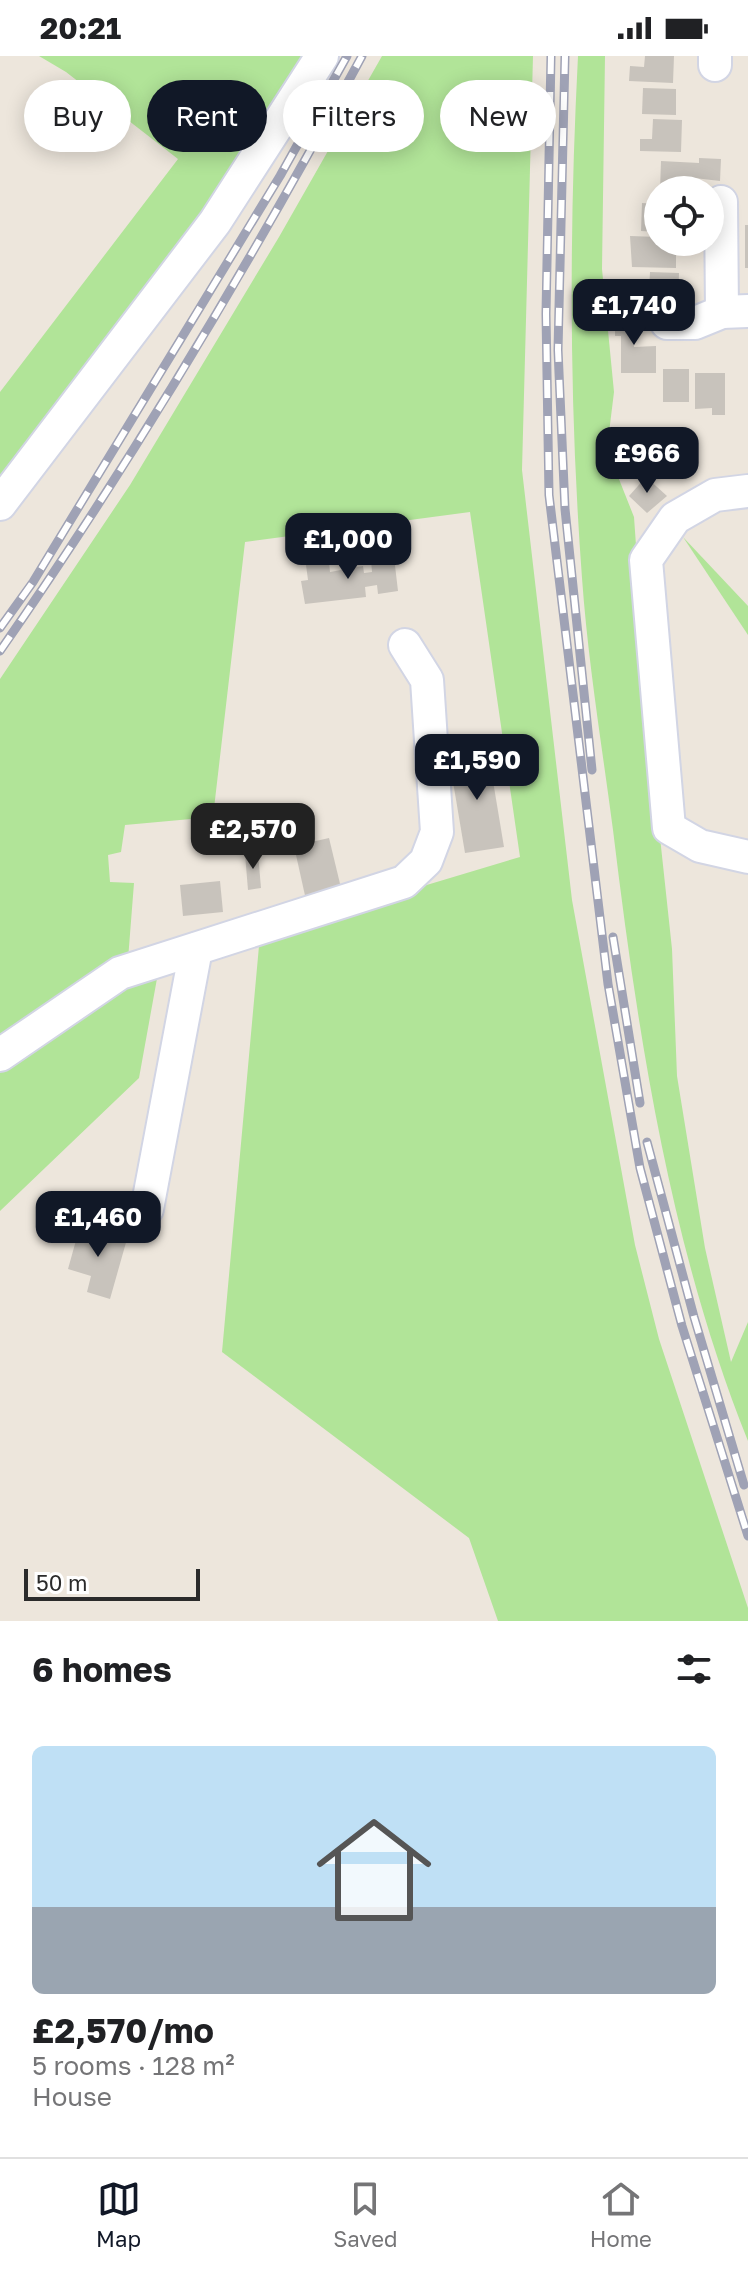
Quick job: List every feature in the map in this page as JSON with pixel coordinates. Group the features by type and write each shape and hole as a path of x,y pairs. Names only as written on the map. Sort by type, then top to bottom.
{"street":[{"path":"0,504 215,222 322,56"},
{"path":"667,323 695,323 735,311 724,225"},
{"path":"748,491 715,495 675,518 646,560 669,828 700,846 748,857"},
{"path":"0,1055 120,973 404,882 426,861 437,832 427,680 405,645"},
{"path":"147,1209 196,949"}],"green space":[{"path":"39,56 314,56 302,80 283,80 283,106 267,128 267,80 147,80 147,135 131,122 131,80 76,80"},
{"path":"382,56 533,56 532,80 440,80 440,152 530,152 522,470 572,900 635,1245 659,1339 748,1608 748,1621 498,1621 469,1538 222,1352 260,935 520,857 470,512 245,542 213,817 125,825 121,852 108,855 110,882 134,883 126,985 158,973 139,1078 0,1211 0,679 130,485 327,152 424,152 424,80 368,80"},
{"path":"578,56 605,56 602,269 614,392 607,449 634,517 650,744 672,949 677,1076 705,1248 731,1362 748,1322 748,1441 698,1293 661,1140 634,985 592,672 578,513 573,382 573,186"},
{"path":"169,152 250,152 0,494 0,392 178,159"},
{"path":"683,537 748,606 748,635"}],"building":[{"path":"645,56 674,56 673,83 629,81 630,66 644,67"},
{"path":"643,88 676,89 676,115 642,114"},
{"path":"653,119 682,120 681,152 640,151 640,139 652,139"},
{"path":"699,158 721,159 720,176 660,176 661,161 699,163"},
{"path":"642,203 644,203 644,231 641,231"},
{"path":"745,225 748,225 748,268 745,268"},
{"path":"630,236 644,236 644,256 676,256 676,268 632,267"},
{"path":"650,272 679,273 678,306 637,309 638,290 649,290"},
{"path":"615,314 637,314 634,347 656,346 656,373 621,373 621,336 615,336"},
{"path":"663,369 689,369 689,402 663,402"},
{"path":"695,373 725,373 725,415 712,415 712,408 695,409"},
{"path":"646,477 667,496 647,513 629,496"},
{"path":"394,557 398,591 378,594 377,585 365,587 366,597 305,604 301,581 308,580 306,565 329,562 330,572 363,566 364,573 372,572 371,560"},
{"path":"488,751 504,847 465,853 449,758"},
{"path":"329,838 342,892 306,900 294,846"},
{"path":"258,853 261,888 248,890 245,854"},
{"path":"220,881 223,912 183,916 180,885"},
{"path":"80,1226 127,1239 110,1299 87,1292 91,1276 68,1269"}],"railway":[{"path":"0,628 33,582 280,176 347,56"},
{"path":"0,651 97,506 190,358 362,56"},
{"path":"551,56 546,314 549,495 608,984 640,1168 682,1326 748,1536"},
{"path":"565,56 558,350 565,509 592,770"},
{"path":"613,937 640,1103"},
{"path":"647,1142 744,1485"}]}
